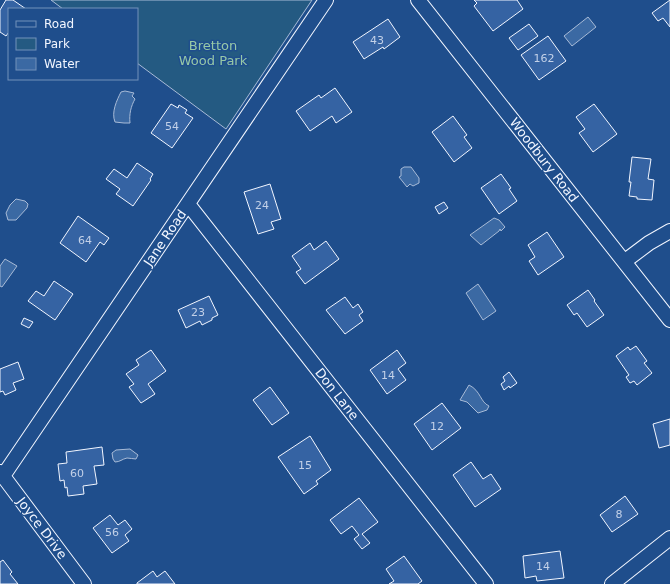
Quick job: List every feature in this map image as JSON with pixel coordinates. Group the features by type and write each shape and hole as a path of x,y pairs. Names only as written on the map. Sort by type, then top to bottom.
{"street":[{"name":"Jane Road","path":"2,474 326,0"},
{"name":"Woodbury Road","path":"418,0 670,320"},
{"name":"Don Lane","path":"188,204 486,584"},
{"path":"625,261 649,243 670,231"},
{"name":"Joyce Drive","path":"2,474 48,538 84,584"},
{"path":"612,584 670,538"}],"green space":[{"name":"Bretton Wood Park","path":"51,0 312,0 226,129 138,64 138,8 62,8"}],"water":[{"path":"588,17 596,27 572,46 564,36"},
{"path":"125,91 134,93 132,96 135,99 132,104 130,123 115,122 115,106 121,92"},
{"path":"404,167 411,167 419,178 419,183 413,186 410,184 407,187 399,177 401,176 401,169"},
{"path":"16,199 25,201 28,204 27,208 16,220 8,220 6,213 10,205"},
{"path":"494,218 499,220 505,227 501,231 500,229 481,245 470,235"},
{"path":"5,259 17,266 2,287 0,286 0,266"},
{"path":"478,284 496,311 483,320 466,293"},
{"path":"469,385 476,390 484,402 489,406 487,410 478,413 467,402 460,400"},
{"path":"130,449 138,455 136,459 127,458 115,462 112,453 116,450"}],"building":[{"path":"6,0 13,0 25,8 8,8 8,33 6,36 0,32 0,10"},
{"path":"474,0 517,0 523,9 493,31 474,6 477,3"},
{"path":"670,0 670,27 663,18 658,21 652,13"},
{"path":"388,19 400,37 384,49 383,47 364,59 353,42"},
{"path":"529,24 538,36 518,50 509,38"},
{"path":"548,36 566,61 539,80 521,55"},
{"path":"335,88 352,112 336,123 332,116 310,131 296,111 319,95 321,98"},
{"path":"171,104 178,108 179,105 187,110 185,113 193,118 172,148 151,133"},
{"path":"594,104 617,134 593,152 579,133 585,129 576,117"},
{"path":"453,116 467,135 464,137 472,148 454,162 432,132"},
{"path":"632,157 651,159 648,179 654,180 652,200 637,199 637,197 629,196"},
{"path":"137,163 153,174 150,179 151,180 133,206 116,194 120,189 106,179 114,169 127,178"},
{"path":"501,174 511,188 509,189 517,201 499,214 481,188"},
{"path":"270,184 281,219 271,222 274,229 258,234 244,192"},
{"path":"444,202 448,208 439,214 435,207"},
{"path":"78,216 109,238 104,245 100,242 86,262 60,243"},
{"path":"547,232 564,257 538,275 529,261 535,257 528,245"},
{"path":"326,241 339,259 305,284 296,272 301,269 292,256 310,243 314,250"},
{"path":"54,281 73,294 55,320 28,301 36,291 44,296"},
{"path":"588,290 604,315 587,327 577,313 574,315 567,305"},
{"path":"209,296 218,315 202,325 200,321 186,328 178,310"},
{"path":"345,297 353,308 358,304 363,312 359,315 363,321 345,334 326,310"},
{"path":"24,318 33,322 29,328 21,324"},
{"path":"636,346 647,361 644,363 652,373 637,385 634,381 630,383 626,377 629,375 616,356 628,347 630,350"},
{"path":"151,350 166,371 148,384 155,394 141,403 129,387 134,384 126,374 139,365 136,360"},
{"path":"397,350 406,363 398,369 406,380 387,394 370,370"},
{"path":"18,362 24,379 13,383 16,390 5,395 3,391 0,392 0,369"},
{"path":"509,372 517,383 504,390 501,384 505,381 503,377"},
{"path":"270,387 289,413 272,425 253,400"},
{"path":"442,403 461,428 432,450 414,424"},
{"path":"670,419 670,445 659,448 653,424"},
{"path":"310,436 331,470 316,481 318,484 304,494 278,457"},
{"path":"102,447 104,465 94,466 97,484 83,486 84,494 68,496 67,487 65,488 64,480 60,481 58,464 67,463 66,452"},
{"path":"471,462 483,479 491,474 501,489 475,507 453,475"},
{"path":"625,496 638,514 612,532 600,515"},
{"path":"359,498 378,522 362,534 370,543 362,549 354,539 359,535 352,526 341,534 330,520"},
{"path":"110,515 118,525 125,520 132,529 125,535 129,541 112,553 93,528"},
{"path":"560,551 564,578 537,581 536,576 525,578 523,556"},
{"path":"404,556 422,581 418,584 389,584 394,581 386,569"},
{"path":"3,560 12,572 10,574 18,584 0,584 0,562"},
{"path":"153,571 157,577 165,571 175,584 137,584"}]}
